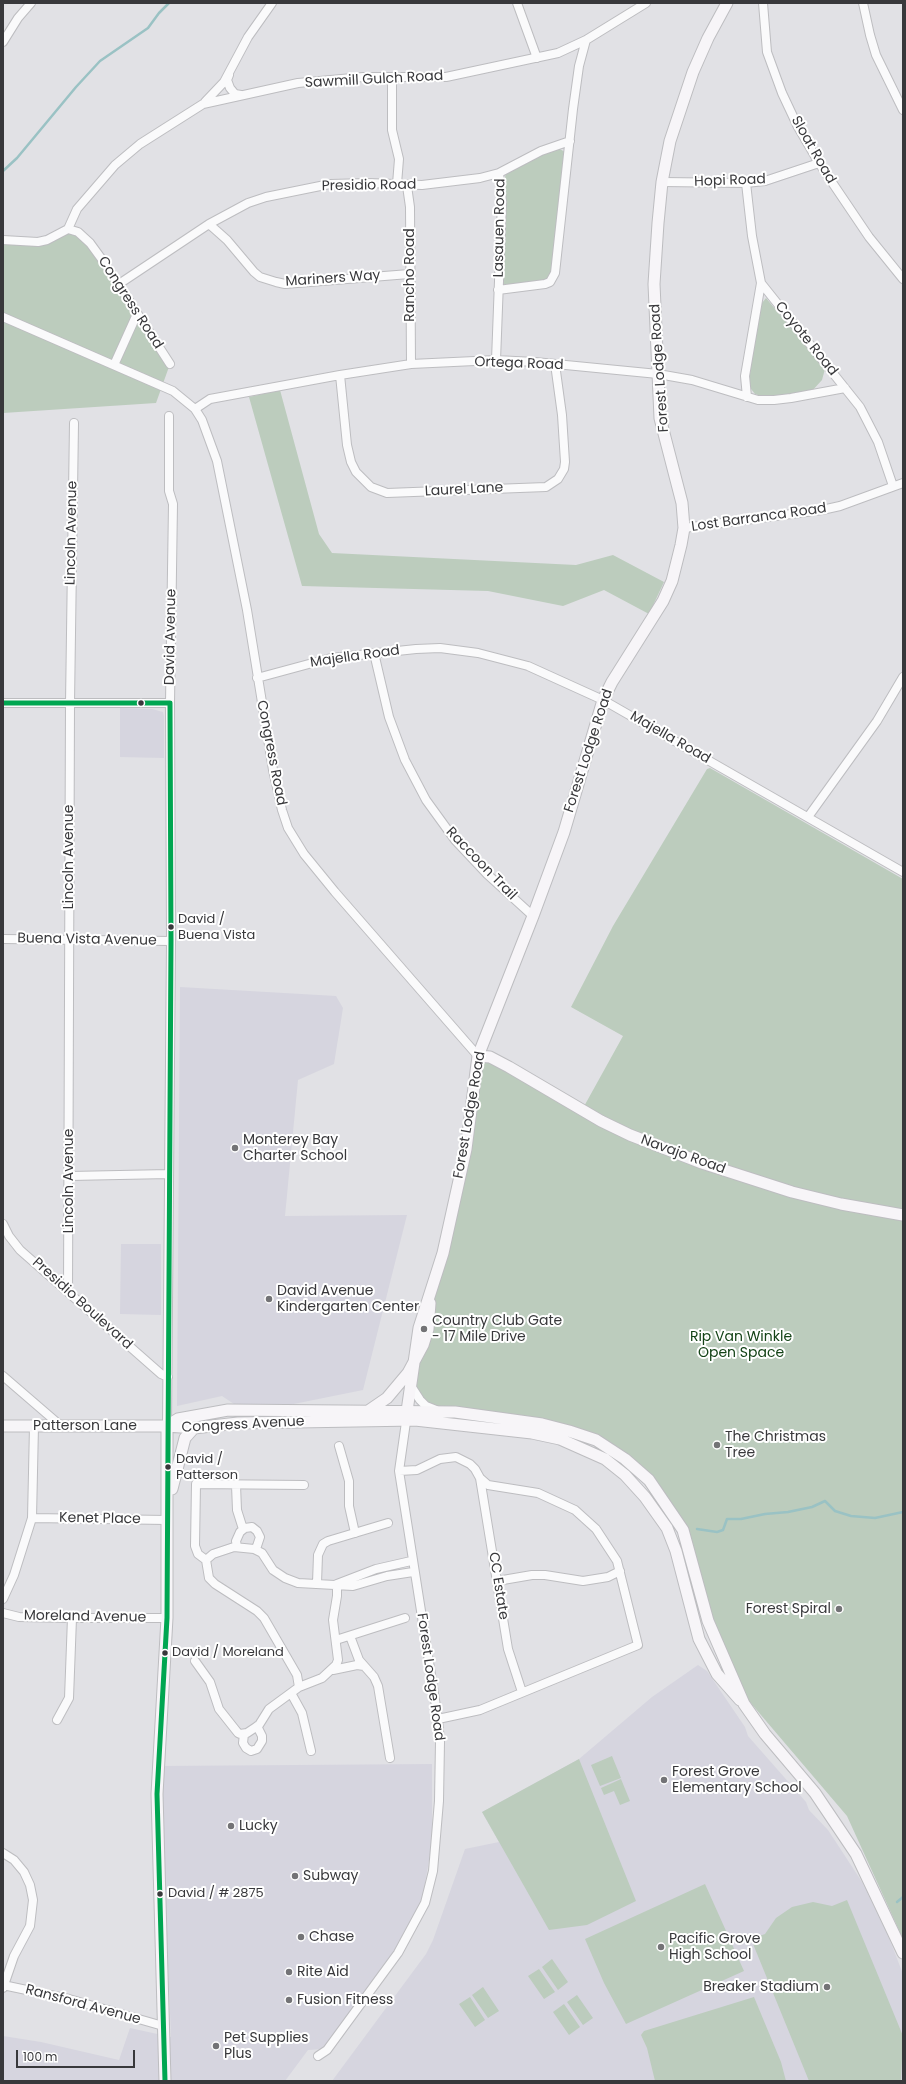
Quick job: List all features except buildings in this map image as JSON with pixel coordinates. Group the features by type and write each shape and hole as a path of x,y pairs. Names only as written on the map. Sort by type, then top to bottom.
{"street":[{"path":"3,42 18,18 31,3"},
{"path":"242,95 235,94 230,88 227,80 248,37 272,3"},
{"path":"517,3 537,58"},
{"name":"Sawmill Gulch Road","path":"68,228 77,209 115,165 140,144 203,104 298,83 363,77 446,77 537,58 558,53 586,40 646,3"},
{"name":"Forest Lodge Road","path":"318,2056 327,2050 398,1953 425,1903 432,1871 439,1801 440,1742 438,1719 411,1561 398,1471 415,1359 415,1344 443,1254 466,1149 478,1056 564,832 603,700 612,682 663,601 678,561 684,528 682,503 660,418 658,374 655,268 662,182 670,141 693,72 708,38 727,3"},
{"name":"Sloat Road","path":"763,3 765,40 770,60 798,127 818,163 869,237 903,279"},
{"path":"863,3 876,55 903,110"},
{"path":"498,290 545,284 553,278 555,273 579,66 586,40"},
{"path":"203,104 217,90 229,74"},
{"path":"392,77 392,124 398,151 397,184"},
{"name":"Lasauen Road","path":"496,360 502,202 499,173 541,151 570,142"},
{"name":"Hopi Road","path":"662,182 746,183 765,181 818,163"},
{"name":"Presidio Road","path":"119,284 209,224 248,204 288,192 330,184 397,184 407,186 466,181 499,173"},
{"name":"Coyote Road","path":"746,183 752,236 761,283 845,388 868,422 878,442 893,486"},
{"name":"Rancho Road","path":"407,186 410,206 409,274 411,364"},
{"name":"Mariners Way","path":"209,224 227,240 254,272 260,277 276,282 286,284 409,274"},
{"path":"3,240 28,242 47,240 68,228"},
{"name":"Congress Road","path":"68,228 73,229 90,243 119,284 170,364"},
{"path":"747,397 745,376 761,283"},
{"path":"114,365 137,314"},
{"name":"Congress Road","path":"3,317 180,395 195,409 202,420 217,461 247,610 277,793 285,818 296,841 335,892 478,1056"},
{"name":"Ortega Road","path":"195,409 210,399 340,375 411,364 496,360 658,374 692,380 747,397 774,400 845,388"},
{"name":"Laurel Lane","path":"340,375 347,445 351,462 356,472 370,487 387,493 546,487 558,479 564,469 565,462 562,415 555,364"},
{"name":"David Avenue","path":"165,2081 157,1794 167,1618 168,1174 171,941 170,703 173,504 169,491 169,416"},
{"name":"Lincoln Avenue","path":"68,1291 70,1176 70,703 74,423"},
{"name":"Lost Barranca Road","path":"684,528 822,510 840,506 903,483"},
{"name":"Majella Road","path":"257,678 331,658 440,648 478,653 528,666 548,673 603,700 903,872"},
{"name":"Raccoon Trail","path":"374,653 389,718 405,760 426,800 455,840 497,884 533,916"},
{"path":"808,817 877,721 903,677"},
{"path":"3,703 170,703"},
{"name":"Buena Vista Avenue","path":"3,939 171,941"},
{"name":"Navajo Road","path":"478,1056 490,1057 509,1067 601,1121 644,1141 702,1163 792,1192 841,1204 903,1215"},
{"path":"70,1176 168,1174"},
{"name":"Presidio Boulevard","path":"3,1224 9,1236 20,1250 161,1374 168,1377"},
{"path":"367,1411 377,1406 394,1392 405,1378 415,1359"},
{"path":"3,1376 61,1426"},
{"path":"411,1386 426,1406 443,1411"},
{"name":"Congress Avenue","path":"167,1426 178,1419 228,1410 367,1411 532,1433 560,1439 605,1459 625,1475 645,1496 667,1528 676,1551 699,1639 717,1674 727,1688 744,1704"},
{"name":"Congress Avenue","path":"167,1426 194,1428 238,1423 406,1416 443,1411 476,1414 542,1424 570,1431 596,1440 642,1473 660,1494 684,1530 708,1621 744,1704 765,1734 814,1793 856,1854 903,1953"},
{"name":"Patterson Lane","path":"3,1426 167,1426"},
{"path":"3,1599 14,1575 32,1518 34,1426"},
{"path":"167,1503 185,1438 194,1428"},
{"path":"339,1446 349,1481 349,1506 355,1533"},
{"path":"398,1471 417,1470 440,1459 456,1457 470,1464 480,1478 488,1485 538,1493 575,1510 600,1534 614,1556 620,1571 638,1645 480,1710 438,1719"},
{"name":"CC Estate","path":"480,1478 508,1649 522,1692"},
{"path":"299,1687 297,1675 264,1618 247,1604 212,1581 207,1571 206,1560 198,1554 195,1546 196,1484 304,1485"},
{"path":"236,1485 237,1510 243,1529"},
{"name":"Kenet Place","path":"32,1518 167,1520"},
{"path":"317,1583 318,1555 320,1548 328,1541 388,1523"},
{"path":"237,1546 237,1538 243,1529 252,1527 259,1533 260,1540 256,1549"},
{"path":"206,1560 214,1554 237,1546 256,1549 262,1554 270,1568 278,1575 298,1583 353,1586 388,1576 413,1572"},
{"path":"337,1584 376,1569 411,1561"},
{"path":"497,1581 532,1575 545,1575 583,1582 608,1577 620,1571"},
{"path":"333,1670 338,1660 333,1620 337,1596 337,1584"},
{"name":"Moreland Avenue","path":"3,1613 19,1617 167,1618"},
{"path":"58,1720 68,1698 72,1618"},
{"path":"336,1640 406,1618"},
{"path":"350,1636 359,1660 374,1677 378,1686 390,1758"},
{"path":"195,1661 210,1682 219,1709 238,1733 244,1734 257,1726 269,1710 299,1687 317,1682 333,1670 344,1666 364,1666"},
{"path":"291,1693 302,1713 311,1751"},
{"path":"244,1734 243,1743 246,1748 251,1751 258,1749 262,1741 262,1736 257,1726"},
{"path":"3,1853 14,1860 24,1872 30,1885 33,1900 30,1926 14,1956 3,1986"},
{"name":"Ransford Avenue","path":"3,1986 69,1999 163,2026"}],"shaded area":[{"path":"120,708 152,709 163,712 164,758 120,757"},
{"name":"Monterey Bay Charter School","path":"180,987 336,996 343,1008 334,1064 298,1080 285,1216 407,1215 363,1390 259,1411 243,1410 222,1396 177,1406"},
{"path":"121,1244 161,1244 161,1315 120,1314"},
{"name":"Pacific Grove High School","path":"698,1665 707,1671 745,1727 748,1736 806,1802 809,1810 828,1830 862,1882 889,1938 903,1974 903,2081 332,2081 426,1954 433,1940 465,1849 499,1842 482,1812 579,1759 652,1697"},
{"path":"432,1764 432,1843 421,1906 390,1961 323,2049 308,2050 285,2081 3,2081 3,2036 41,2042 119,2060 130,2028 171,2037 160,1766"}],"green space":[{"path":"558,148 565,152 551,273 549,279 505,287 502,282 503,186 506,173 508,170"},
{"path":"68,229 90,243 170,364 156,403 3,413 3,240 38,242"},
{"path":"766,298 825,369 822,380 811,392 761,396 755,394 751,389 749,383 751,365 762,303"},
{"path":"280,390 319,534 332,553 576,565 613,555 664,582 649,614 604,590 563,606 488,591 302,586 249,397"},
{"name":"Rip Van Winkle Open Space","path":"710,768 903,879 903,1939 847,1816 749,1701 737,1680 722,1651 688,1542 660,1494 596,1440 432,1409 413,1392 430,1296 443,1253 478,1056 582,1110 623,1036 571,1007 613,926 707,769"},
{"path":"612,1756 621,1778 600,1786 591,1765"},
{"path":"579,1759 636,1901 587,1925 549,1930 482,1812"},
{"path":"621,1779 630,1801 620,1805 614,1791 604,1795 601,1788"},
{"path":"705,1884 744,1971 626,2024 604,1983 585,1939"},
{"name":"Breaker Stadium","path":"847,1900 903,2036 901,2081 809,2081 751,1939 765,1934 776,1918 792,1907 813,1902 832,1906"},
{"path":"552,1959 568,1982 558,1990 542,1967"},
{"path":"539,1969 555,1992 544,1999 528,1976"},
{"path":"483,1987 499,2011 488,2018 472,1995"},
{"path":"577,1995 593,2018 583,2025 567,2002"},
{"path":"470,1997 485,2020 475,2027 459,2004"},
{"path":"754,1997 781,2062 786,2081 655,2081 647,2048 641,2035 644,2031"},
{"path":"564,2004 580,2027 569,2035 553,2012"}],"waterway":[{"path":"3,171 17,158 76,87 100,61 148,28 159,13 169,3"},
{"path":"697,1529 717,1532 723,1530 727,1519 741,1519 765,1514 788,1512 812,1507 825,1501 835,1511 851,1516 875,1518 903,1512"},
{"path":"897,1902 903,1897"}],"transit line":[{"path":"3,703 170,703"},
{"path":"165,2081 157,1794 167,1618 171,941 170,703"}],"place":[{"name":"David / Buena Vista","path":"171,927"},
{"name":"Monterey Bay Charter School","path":"235,1148"},
{"name":"David Avenue Kindergarten Center","path":"269,1299"},
{"name":"Country Club Gate - 17 Mile Drive","path":"424,1329"},
{"name":"The Christmas Tree","path":"717,1445"},
{"name":"David / Patterson","path":"168,1467"},
{"name":"Forest Spiral","path":"839,1609"},
{"name":"David / Moreland","path":"165,1653"},
{"name":"Forest Grove Elementary School","path":"664,1780"},
{"name":"Lucky","path":"231,1826"},
{"name":"Subway","path":"295,1876"},
{"name":"David / # 2875","path":"160,1894"},
{"name":"Chase","path":"301,1937"},
{"name":"Pacific Grove High School","path":"661,1947"},
{"name":"Rite Aid","path":"289,1972"},
{"name":"Breaker Stadium","path":"827,1987"},
{"name":"Fusion Fitness","path":"289,2000"},
{"name":"Pet Supplies Plus","path":"216,2046"}]}
